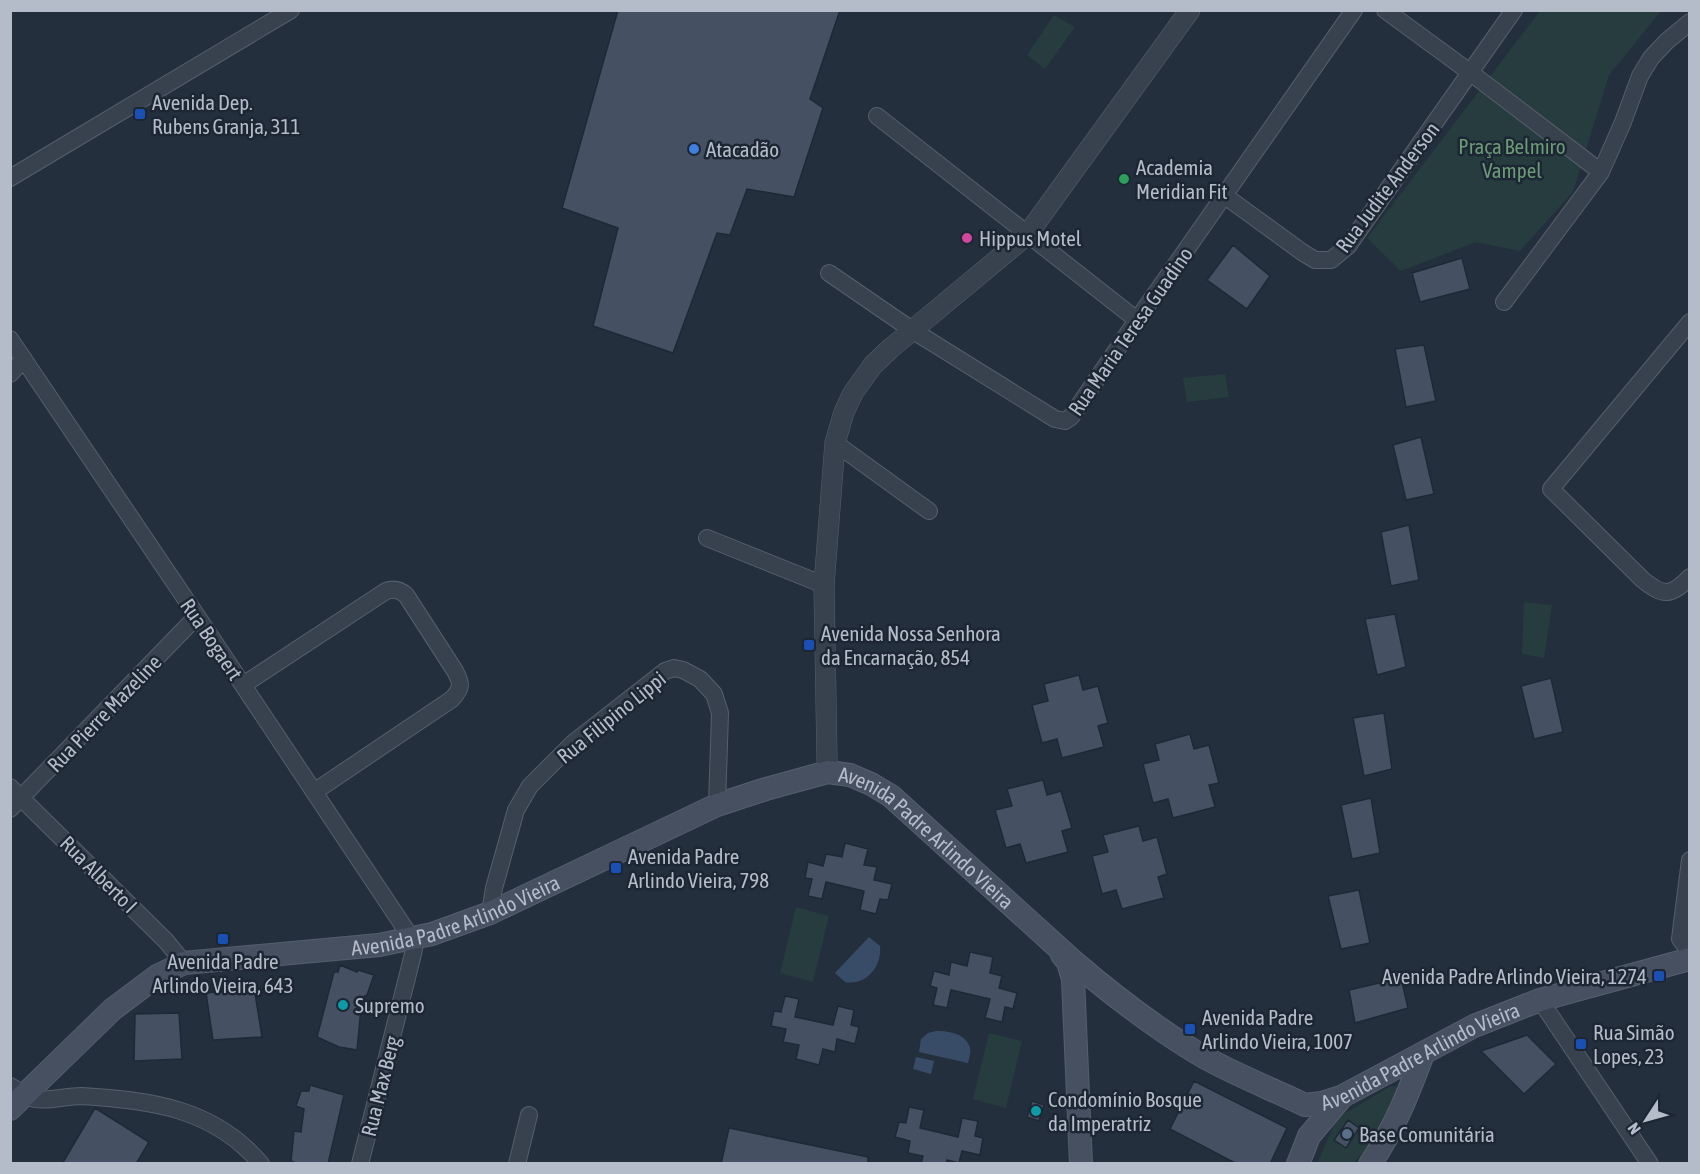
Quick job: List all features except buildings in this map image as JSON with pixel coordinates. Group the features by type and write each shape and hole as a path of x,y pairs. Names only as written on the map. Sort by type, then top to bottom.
{"main road":[{"name":"Avenida Padre Arlindo Vieira","path":"15,1097 113,1009 157,976 184,963 378,945 432,934 490,913 717,805 828,772 850,775 891,796 1053,943 1105,988 1151,1023 1205,1058 1305,1105 1341,1097 1474,1026 1540,1000 1689,959"},
{"path":"1053,943 1068,962 1073,979 1081,1164"},
{"path":"1073,979 1086,980 1105,988"},
{"path":"1370,1164 1387,1138 1405,1103 1423,1054"},
{"path":"1298,1164 1309,1136 1341,1097"},
{"path":"1305,1105 1309,1136"}],"street":[{"path":"10,178 291,10"},
{"path":"828,772 824,585 835,443 844,412 853,393 873,365 1027,235 1190,10"},
{"name":"Rua Maria Teresa Guadino","path":"829,273 912,330 1054,418 1065,422 1071,417 1354,10"},
{"path":"1385,10 1601,172"},
{"name":"Rua Judite Anderson","path":"1225,196 1315,260 1331,260 1348,246 1514,10"},
{"path":"1504,302 1601,172 1640,76 1651,58 1689,22"},
{"path":"877,116 1137,320"},
{"path":"1689,322 1551,489 1657,591 1667,593 1676,590 1689,577"},
{"name":"Rua Bogaert","path":"10,339 412,939"},
{"path":"10,374 24,359"},
{"path":"835,443 929,511"},
{"path":"707,538 824,585"},
{"path":"243,685 386,591 397,590 406,595 455,670 460,681 459,691 452,699 314,792"},
{"name":"Rua Pierre Mazeline","path":"14,798 197,616"},
{"name":"Rua Filipino Lippi","path":"490,913 494,888 516,810 530,786 573,743 665,672 674,668 700,679 714,694 720,713 717,805"},
{"name":"Rua Alberto I","path":"14,798 166,941 184,963"},
{"path":"1689,860 1680,939 1689,951"},
{"name":"Rua Max Berg","path":"360,1164 414,950 412,939"},
{"path":"1540,1000 1650,1164"},
{"path":"15,1097 43,1099 78,1096 142,1101 197,1115 236,1138 261,1164"},
{"path":"517,1164 529,1115"}],"green space":[{"name":"Praça Belmiro Vampel","path":"1540,11 1661,11 1609,75 1573,192 1520,251 1476,242 1401,271 1367,238"},
{"path":"1054,15 1075,27 1045,69 1027,55"},
{"path":"1225,374 1229,397 1187,402 1183,378"},
{"path":"1524,602 1552,605 1544,658 1522,654"},
{"path":"796,907 829,916 813,982 780,973"},
{"path":"989,1033 1022,1041 1006,1108 973,1099"},
{"path":"1391,1086 1396,1086 1398,1089 1384,1122 1354,1163 1317,1164 1334,1125 1342,1115"}],"water":[{"path":"869,937 880,946 876,967 872,973 860,981 845,982 835,973"},
{"path":"951,1032 965,1039 970,1050 968,1063 919,1052 921,1039 928,1033"},
{"path":"916,1057 934,1061 931,1074 913,1069"}],"place":[{"name":"Avenida Dep. Rubens Granja, 311","path":"140,114"},
{"name":"Atacadão","path":"694,149"},
{"name":"Academia Meridian Fit","path":"1124,179"},
{"name":"Hippus Motel","path":"967,238"},
{"name":"Avenida Nossa Senhora da Encarnação, 854","path":"809,645"},
{"name":"Avenida Padre Arlindo Vieira, 798","path":"616,868"},
{"name":"Avenida Padre Arlindo Vieira, 643","path":"223,939"},
{"name":"Avenida Padre Arlindo Vieira, 1274","path":"1659,976"},
{"name":"Supremo","path":"343,1005"},
{"name":"Avenida Padre Arlindo Vieira, 1007","path":"1190,1029"},
{"name":"Rua Simão Lopes, 23","path":"1581,1044"},
{"name":"Condomínio Bosque da Imperatriz","path":"1036,1111"},
{"name":"Base Comunitária","path":"1347,1134"}]}
